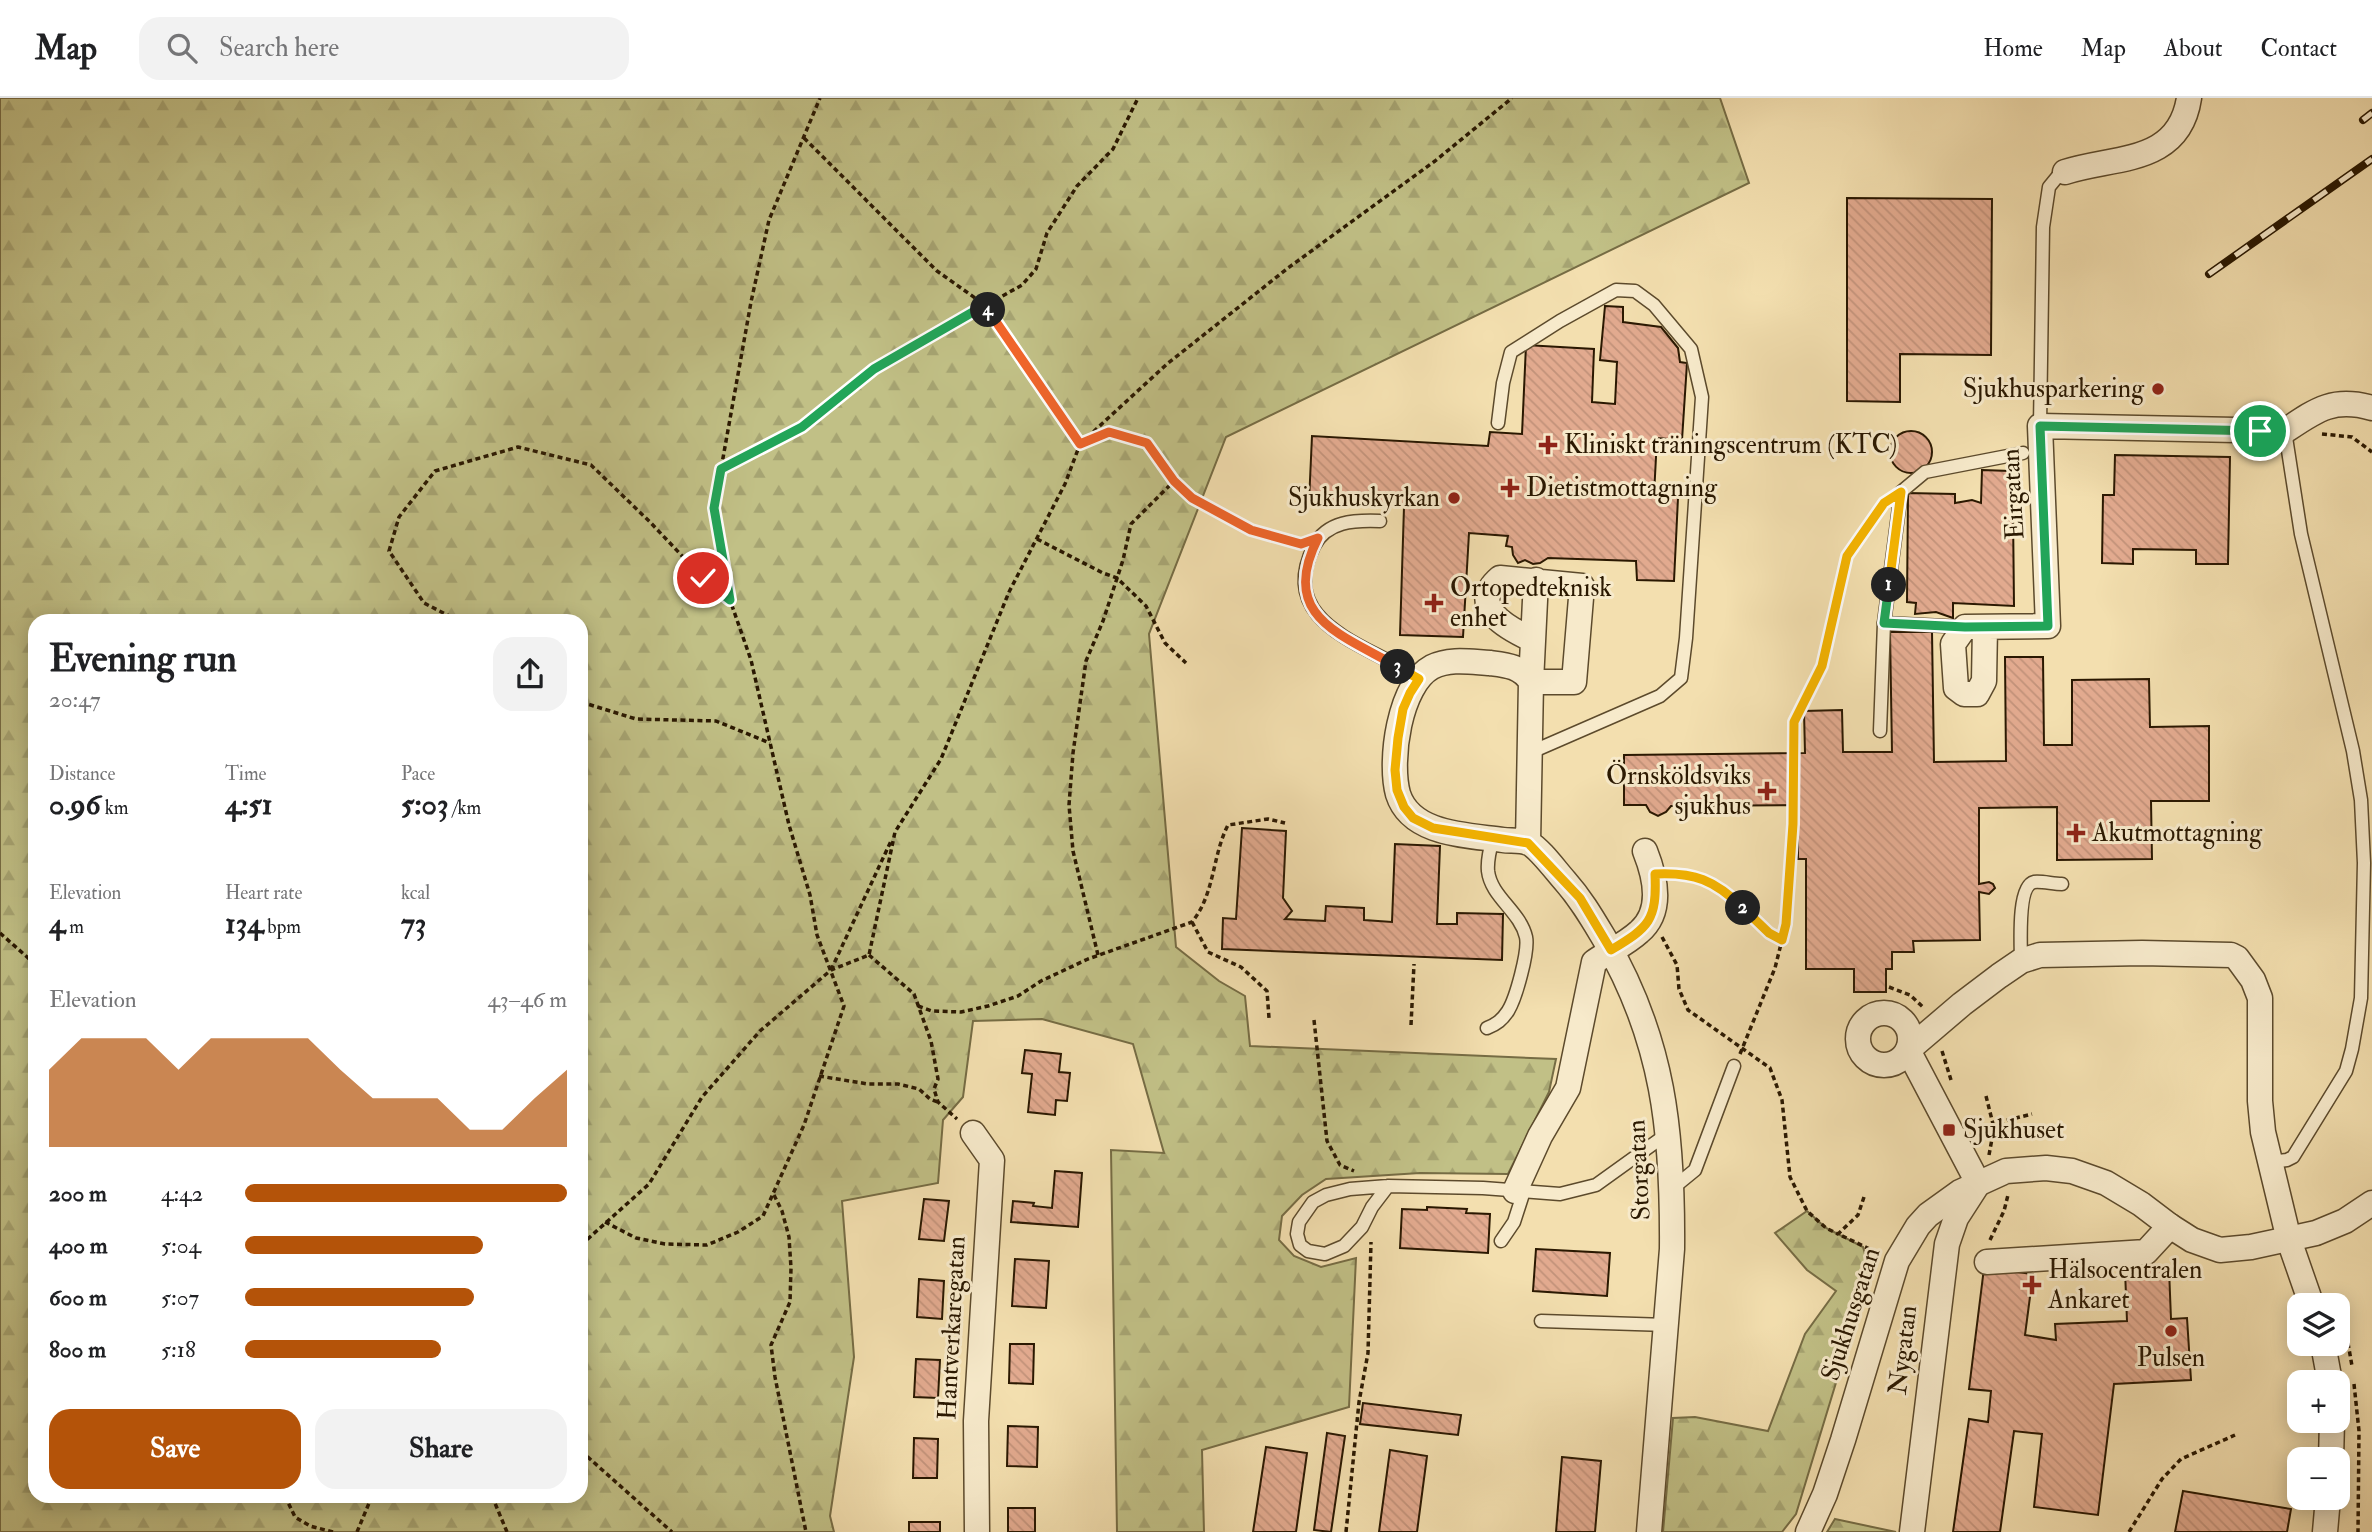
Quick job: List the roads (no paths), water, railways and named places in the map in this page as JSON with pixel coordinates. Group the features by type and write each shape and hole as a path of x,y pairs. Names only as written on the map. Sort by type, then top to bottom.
{"street":[{"path":"2065,172 2154,150 2174,134 2184,116 2189,98"},
{"path":"2285,430 2316,410 2330,405 2346,404 2372,408"},
{"name":"Eirgatan","path":"1975,627 2048,626 2040,426 2285,430"},
{"path":"1531,681 1574,682 1582,586 1500,578 1493,584 1488,606 1498,620 1533,640"},
{"path":"1531,681 1527,675 1509,666 1450,662 1434,666 1419,679 1403,709 1395,770 1400,798 1413,818 1433,828 1528,843 1536,580"},
{"name":"Storgatan","path":"1528,843 1580,898 1611,950 1636,998 1665,1100 1672,1189 1672,1249 1649,1532"},
{"path":"1519,1191 1540,1136 1568,1087 1594,962 1641,932 1651,915 1656,898 1655,874 1645,851"},
{"path":"1978,1183 1908,1050 1962,1004 2021,961 2040,955 2231,955 2237,958 2253,980 2260,998 2260,1101 2263,1132 2289,1240 2307,1293"},
{"name":"Hantverkaregatan","path":"973,1133 992,1160 976,1421 976,1532"},
{"name":"Sjukhusgatan","path":"1808,1532 1825,1494 1843,1440 1897,1261 1918,1226 1928,1215 1960,1192 2006,1171 2046,1168 2072,1171 2106,1183 2192,1240 2220,1250 2289,1240 2316,1233 2344,1221 2372,1203"},
{"name":"Nygatan","path":"1912,1532 1947,1244 1956,1218 1978,1183"},
{"path":"1987,1262 2146,1252 2169,1226"},
{"path":"2325,1532 2327,1510"}],"lane":[{"path":"2040,426 2043,227 2049,187 2065,172"},
{"path":"1497,423 1511,352 1616,290 1635,291 1654,304 1691,349 1702,397 1681,678 1660,696 1529,753"},
{"path":"2270,1162 2293,1157 2346,1072 2361,998 2362,969 2364,863 2361,800 2353,751 2301,534 2285,430"},
{"path":"1880,731 1884,623 1901,492 1925,472 2023,453"},
{"path":"1380,521 1344,522 1331,527 1318,538 1305,572 1306,587 1313,610 1335,632 1419,679"},
{"path":"1884,623 1975,627"},
{"path":"1487,1028 1498,1023 1514,998 1527,939 1519,920 1496,891 1488,874 1493,838"},
{"path":"2021,961 2022,899 2025,887 2032,882 2062,884"},
{"path":"1672,1189 1695,1170 1734,1066"},
{"path":"1388,1186 1362,1227 1344,1246 1325,1254 1308,1251 1300,1245 1298,1222 1305,1210 1326,1195 1350,1189 1388,1186 1560,1194 1596,1185 1667,1134"},
{"path":"1501,1241 1514,1222 1519,1191"},
{"path":"1541,1321 1667,1325"}],"railway":[{"path":"2363,120 2372,113"},
{"path":"2209,274 2372,159"}],"place":[{"name":"Sjukhusparkering","path":"2158,389"},
{"name":"Kliniskt träningscentrum (KTC)","path":"1548,445"},
{"name":"Dietistmottagning","path":"1510,488"},
{"name":"Sjukhuskyrkan","path":"1454,498"},
{"name":"Ortopedteknisk enhet","path":"1434,603"},
{"name":"Örnsköldsviks sjukhus","path":"1767,791"},
{"name":"Akutmottagning","path":"2076,833"},
{"name":"Sjukhuset","path":"1949,1130"},
{"name":"Hälsocentralen Ankaret","path":"2032,1285"},
{"name":"Pulsen","path":"2171,1331"}]}
